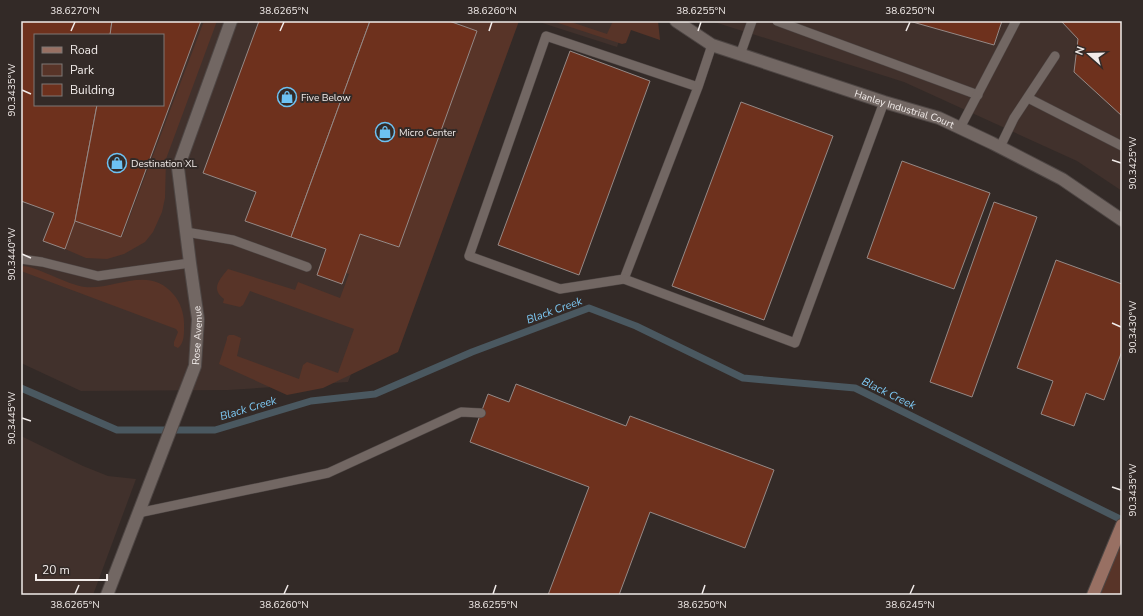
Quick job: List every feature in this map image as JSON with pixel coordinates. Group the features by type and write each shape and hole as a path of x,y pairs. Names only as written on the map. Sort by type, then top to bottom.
{"street":[{"name":"Rose Avenue","path":"107,595 195,366 198,319 178,168 231,21"},
{"name":"Hanley Industrial Court","path":"676,21 712,45 884,102 939,118 1000,147 1062,180 1122,220"},
{"path":"1093,595 1122,525"}],"lane":[{"path":"740,55 752,21"},
{"path":"777,21 978,95"},
{"path":"960,128 1016,21"},
{"path":"698,87 546,36 469,256 560,289 624,279 795,343 884,102"},
{"path":"624,279 698,87 712,45"},
{"path":"1000,147 1014,118 1055,56"},
{"path":"1028,98 1122,146"},
{"path":"186,232 232,240 308,267"},
{"path":"21,259 42,262 98,276 190,263"},
{"path":"138,513 328,473 461,412 481,413"}],"shaded area":[{"path":"21,21 490,21 348,382 228,390 81,391 21,363"},
{"path":"536,21 626,21 617,47"},
{"path":"711,21 1122,21 1122,191 1077,161 904,82"},
{"path":"21,436 83,466 108,476 136,479 93,595 21,595"}],"green space":[{"path":"204,21 217,21 166,159 165,198 162,212 153,232 145,242 124,254 107,259 86,258 65,249 75,221 122,237"},
{"path":"461,21 519,21 398,352 323,388 287,395 219,364 227,337 229,335 234,335 241,338 237,356 299,379 303,365 307,362 338,373 354,329 250,291 243,305 240,307 223,303 224,299 218,292 218,284 228,269 295,290 298,282 340,298 349,274 346,273 360,234 399,247 477,31 460,25"},
{"path":"552,21 568,21 607,34 613,21 658,21 660,40 631,30 626,43 622,44"},
{"path":"21,266 34,269 69,283 85,287 96,287 131,280 154,281 164,286 174,295 180,304 184,319 184,337 182,343 178,348 174,346 178,332 176,329 21,271"},
{"path":"1122,525 1122,595 1093,595"}],"building":[{"path":"21,21 112,21 110,34 34,34 34,106 97,106 75,221 65,249 43,241 54,213 21,201"},
{"name":"Destination XL","path":"112,21 201,21 121,237 75,221 97,106 164,106 164,34 110,34"},
{"name":"Five Below","path":"259,21 370,21 291,237 245,221 256,192 203,173"},
{"name":"Micro Center","path":"370,21 449,21 477,31 399,247 360,234 342,284 317,275 326,249 291,237"},
{"path":"909,21 1002,21 994,45"},
{"path":"1061,21 1122,21 1122,116 1074,72 1078,39"},
{"path":"570,51 650,81 579,275 498,245"},
{"path":"741,102 833,136 764,320 672,286"},
{"path":"902,161 990,193 954,289 867,258"},
{"path":"994,202 1037,217 972,397 930,382"},
{"path":"1056,260 1122,284 1122,351 1104,400 1086,393 1074,426 1041,414 1053,381 1017,368"},
{"path":"516,384 626,426 630,416 774,470 745,548 650,512 619,595 548,595 589,487 470,442 488,394 509,402"}],"waterway":[{"name":"Black Creek","path":"21,388 117,430 215,430 311,401 375,394 472,352 589,308 636,326 743,378 855,388 1122,520"}],"place":[{"name":"Five Below","path":"287,97"},
{"name":"Micro Center","path":"385,132"},
{"name":"Destination XL","path":"117,163"}]}
